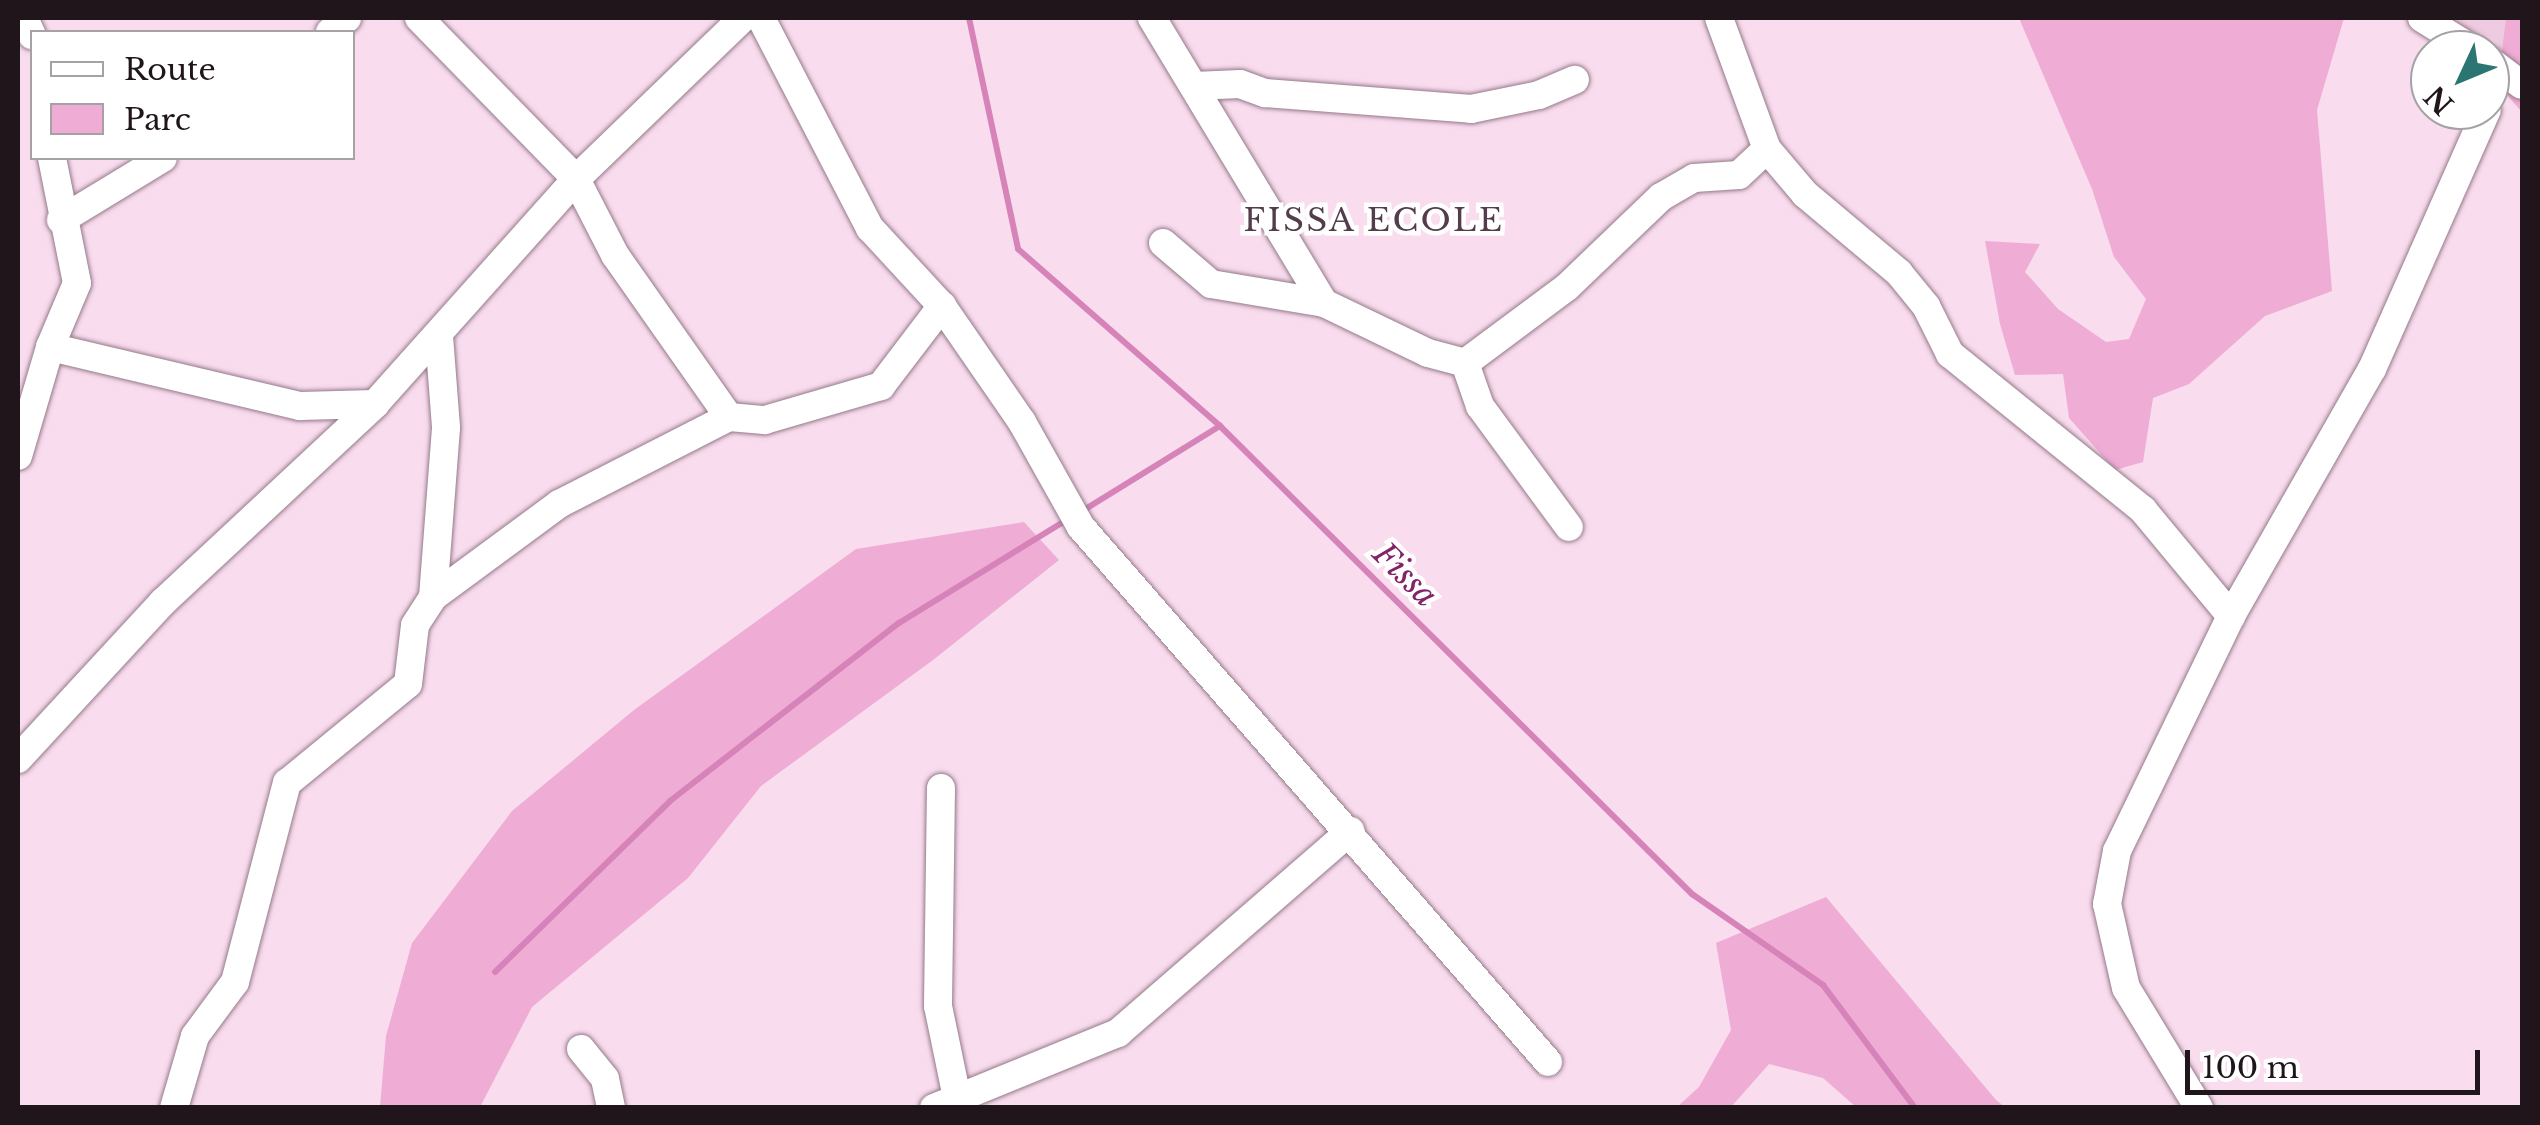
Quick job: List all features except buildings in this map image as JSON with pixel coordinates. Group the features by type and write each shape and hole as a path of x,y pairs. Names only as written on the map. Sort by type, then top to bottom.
{"street":[{"path":"419,18 576,179 616,255 729,416"},
{"path":"18,759 163,602 376,404 576,179 743,18"},
{"path":"761,18 870,228 942,306 1022,422 1081,527 1548,1062"},
{"path":"1152,18 1324,304"},
{"path":"1720,18 1767,148 1805,194 1899,273 1926,306 1950,354 2143,510 2230,616"},
{"path":"1194,86 1240,84 1265,93 1471,109 1539,95 1576,80"},
{"path":"2198,1108 2126,988 2107,904 2117,851 2230,616 2372,369 2478,130"},
{"path":"1465,363 1567,286 1661,197 1694,178 1739,175 1767,148"},
{"path":"18,456 50,346 76,283 52,160"},
{"path":"61,220 160,160"},
{"path":"1163,243 1211,284 1324,304 1428,353 1465,363"},
{"path":"174,1108 195,1036 235,982 286,783 408,684 415,625 433,597 559,504 729,416 765,420 882,386 942,306"},
{"path":"433,597 446,427 439,337"},
{"path":"50,346 300,406 376,404"},
{"path":"1465,363 1480,406 1569,527"},
{"path":"941,788 938,1006 945,1103 1118,1033 1350,831"},
{"path":"581,1049 605,1079 611,1108"}],"shaded area":[{"path":"2449,18 2522,18 2522,62 2510,55 2510,30 2469,30"}],"green space":[{"path":"2019,18 2344,18 2317,110 2332,291 2265,316 2189,384 2153,398 2143,462 2115,470 2069,418 2063,374 2015,375 2000,324 1985,241 2040,244 2025,272 2058,309 2106,342 2129,339 2146,299 2114,257 2092,189"},
{"path":"2506,18 2522,18 2522,112 2510,98 2510,30 2505,30"},
{"path":"1024,522 1059,560 933,660 761,786 688,878 532,1007 480,1107 380,1107 386,1036 412,943 512,811 634,710 856,549"},
{"path":"1826,897 2005,1107 1856,1107 1823,1078 1769,1064 1731,1107 1677,1107 1699,1087 1731,1030 1716,943"}],"waterway":[{"name":"Fissa","path":"969,18 1018,249 1220,426 1692,894 1823,985 1915,1108"},
{"path":"1079,513 1220,426"},
{"path":"495,972 670,801 899,623 1068,519"}],"district":[{"name":"FISSA ECOLE","path":"1374,220"}]}
